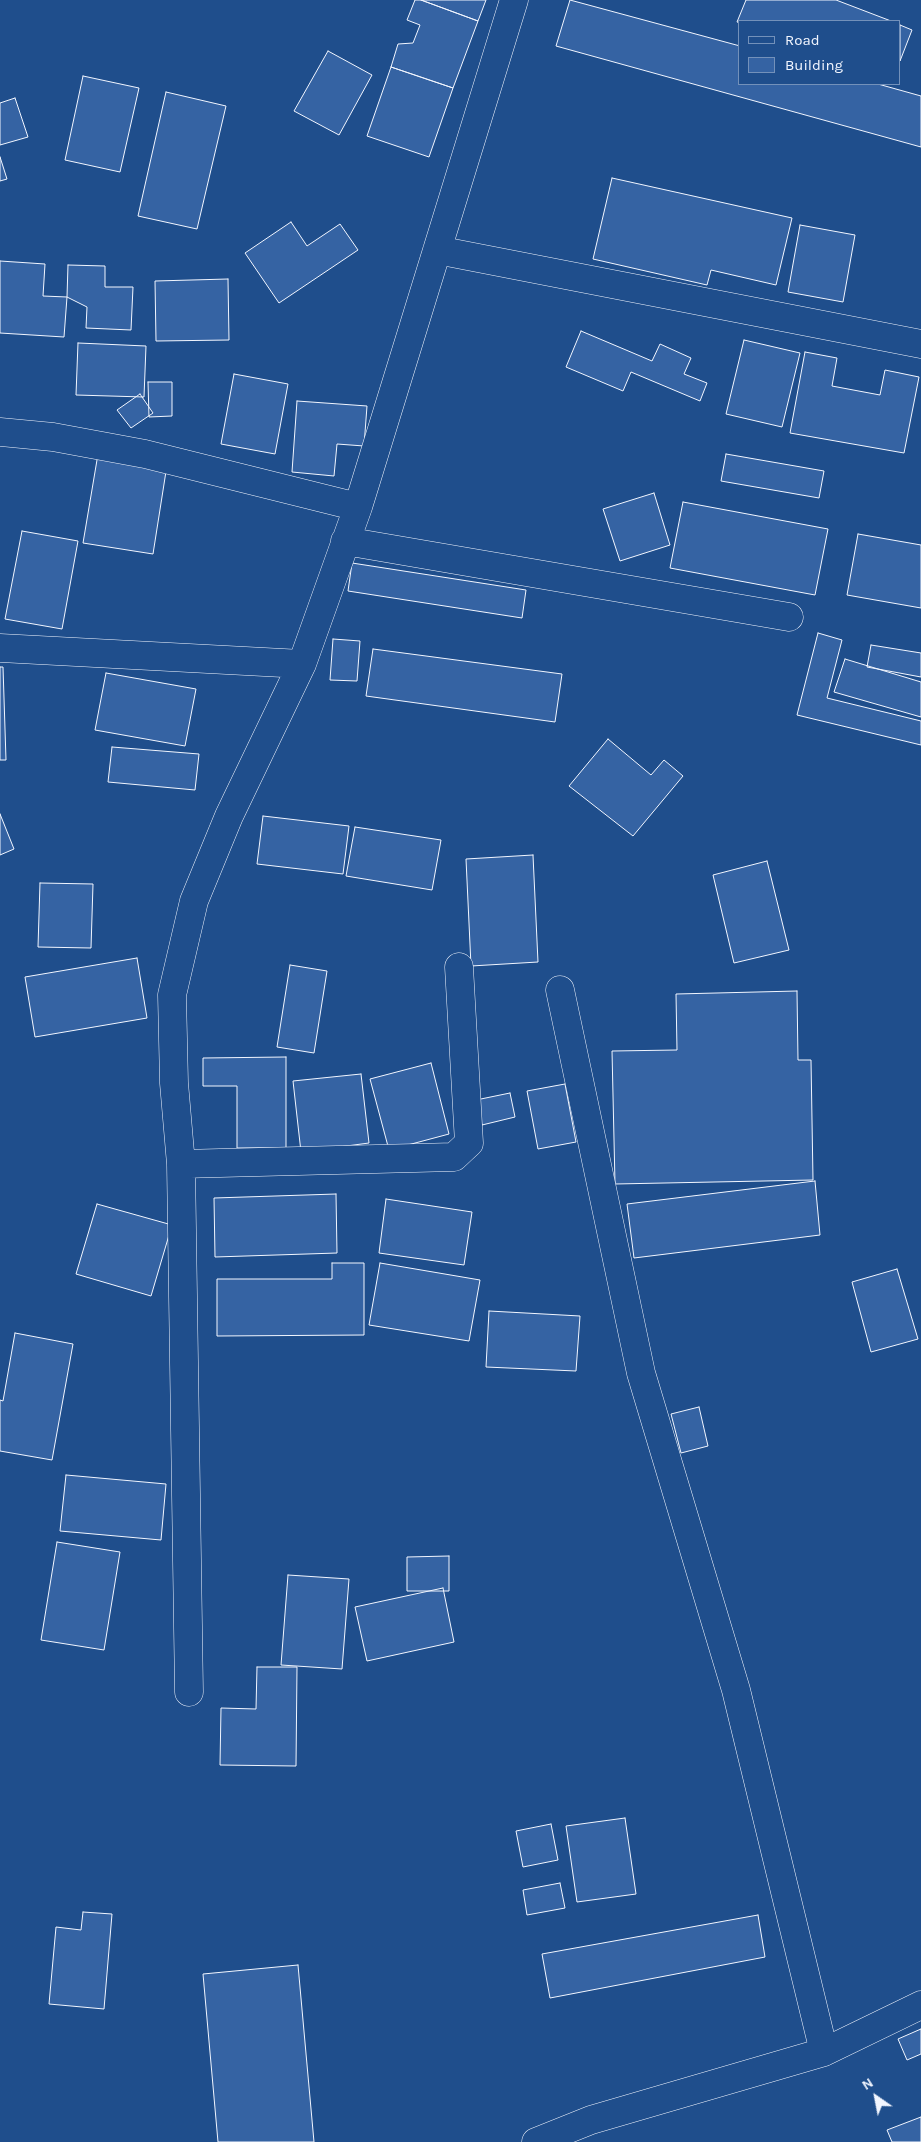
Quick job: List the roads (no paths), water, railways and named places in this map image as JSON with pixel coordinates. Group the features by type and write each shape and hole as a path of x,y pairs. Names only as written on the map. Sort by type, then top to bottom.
{"street":[{"path":"189,1692 181,1164 174,1083 172,995 194,902 229,816 302,664 358,507 514,0"},
{"path":"437,250 921,344"},
{"path":"0,432 53,437 145,454 358,507"},
{"path":"345,541 789,617"},
{"path":"0,648 302,664"},
{"path":"181,1164 454,1158 469,1143 459,967"},
{"path":"560,990 641,1373 736,1690 824,2052"},
{"path":"536,2142 593,2131 824,2052 921,2005"}]}
